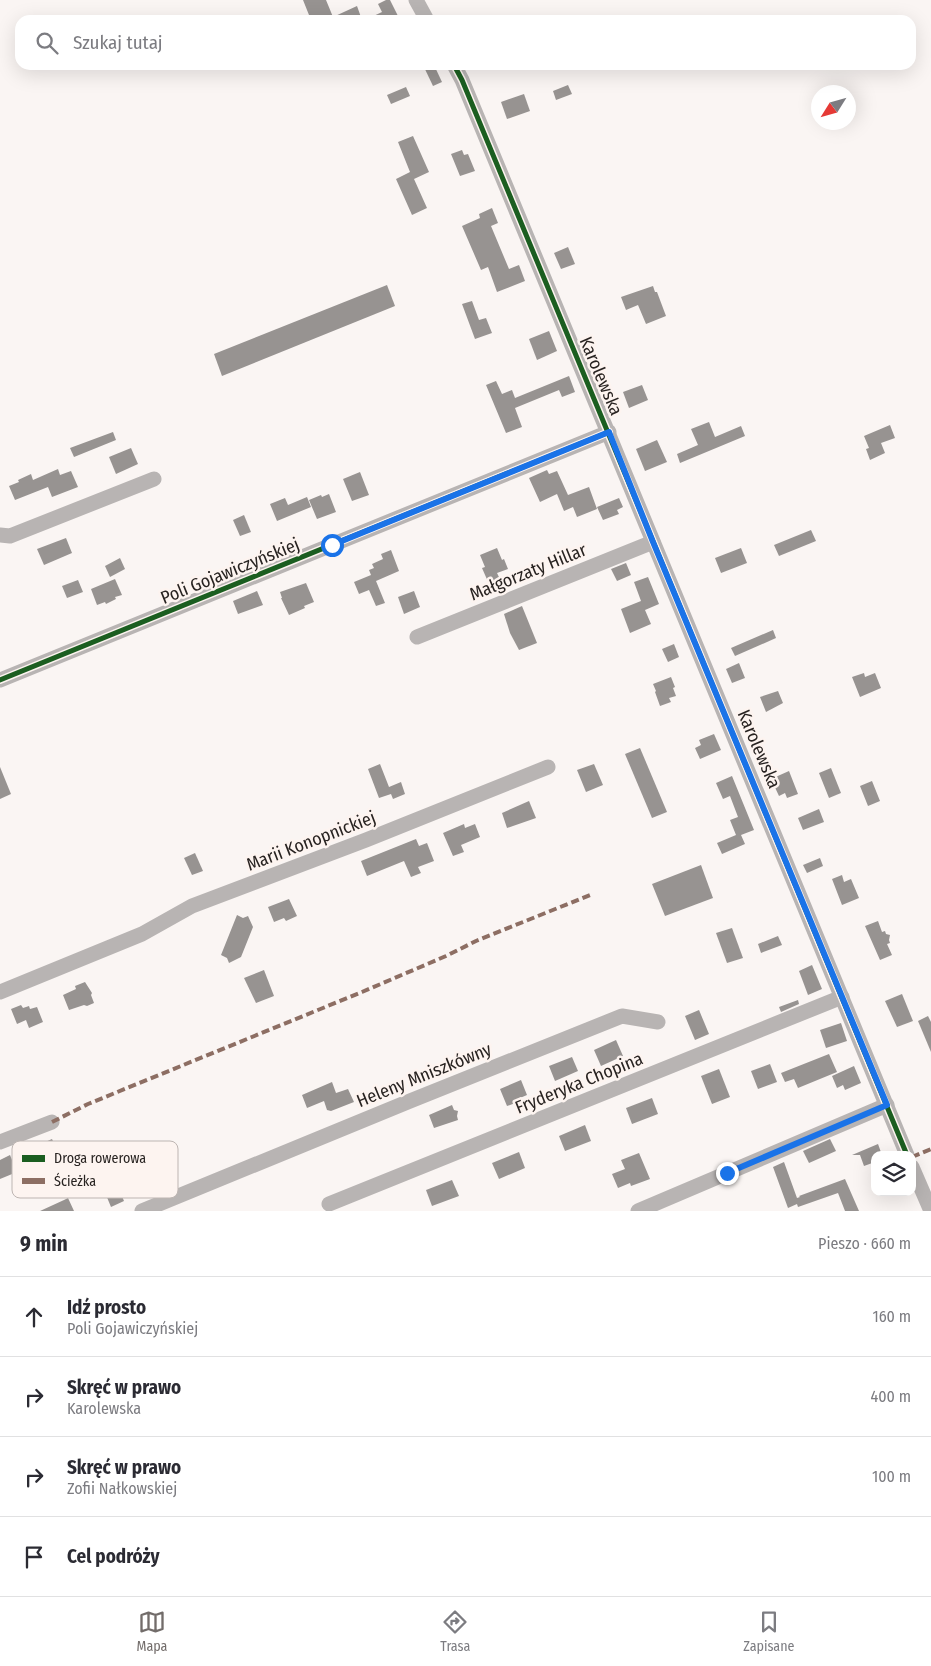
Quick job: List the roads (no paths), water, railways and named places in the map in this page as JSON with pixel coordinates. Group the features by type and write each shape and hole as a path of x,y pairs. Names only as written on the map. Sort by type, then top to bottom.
{"street":[{"path":"416,0 424,15"},
{"name":"Karolewska","path":"457,70 609,432 905,1151"},
{"name":"Poli Gojawiczyńskiej","path":"0,680 609,432"},
{"path":"0,535 10,536 154,479"},
{"name":"Małgorzaty Hillar","path":"417,637 653,542"},
{"name":"Marii Konopnickiej","path":"0,992 142,934 192,906 366,840 548,767"},
{"name":"Fryderyka Chopina","path":"329,1204 842,997"},
{"name":"Heleny Mniszkówny","path":"178,1196 622,1016 658,1022"},
{"path":"638,1211 887,1105"},
{"path":"0,1142 52,1122"},
{"path":"916,1176 931,1211"},
{"name":"Heleny Mniszkówny","path":"142,1211 173,1198"}]}
